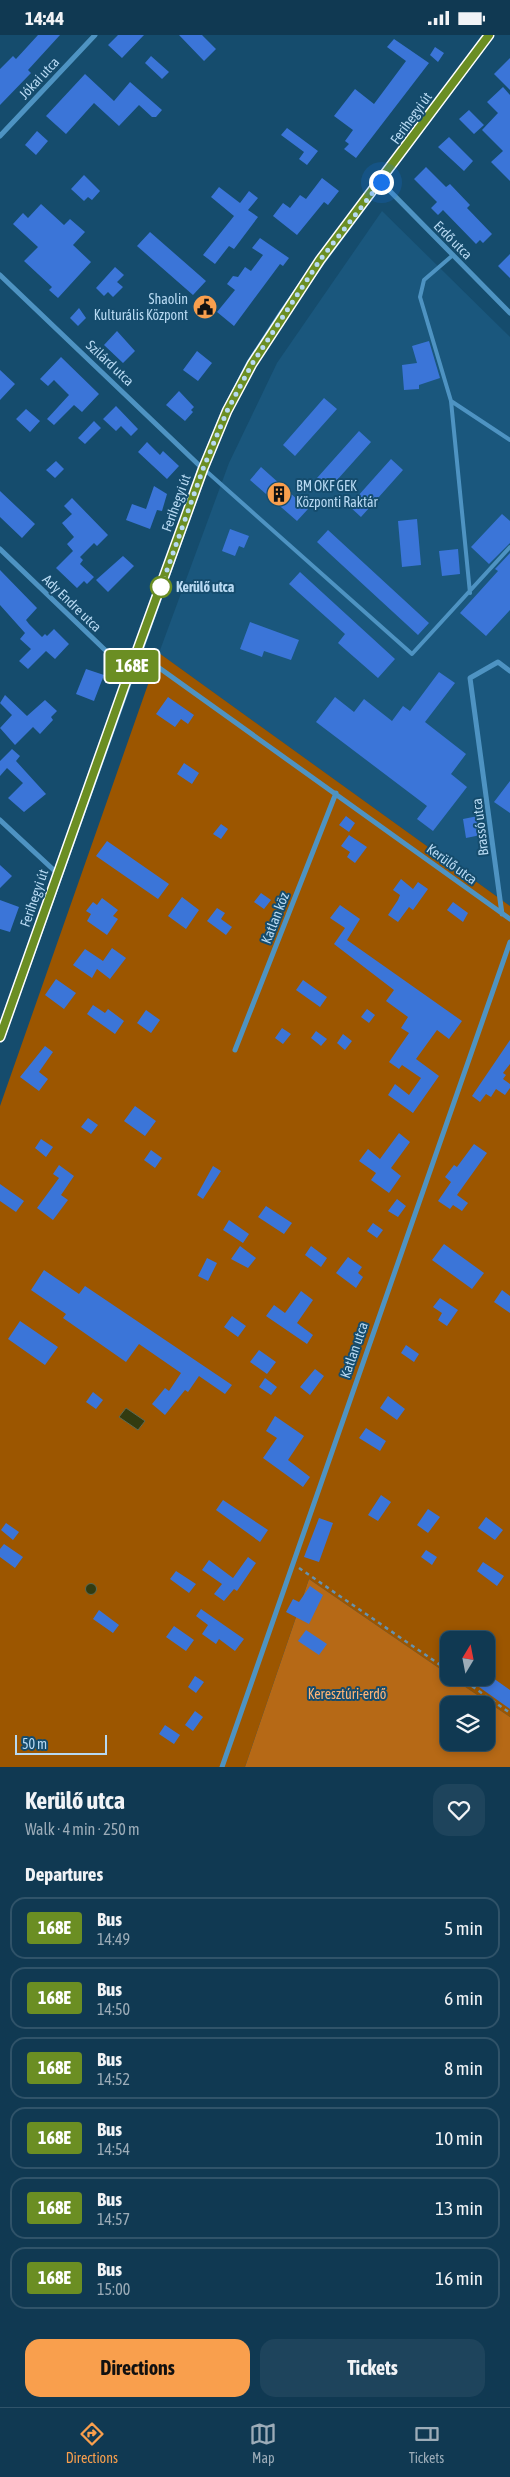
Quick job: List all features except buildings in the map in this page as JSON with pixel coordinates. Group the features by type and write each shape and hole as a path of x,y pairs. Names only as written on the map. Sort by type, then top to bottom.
{"main road":[{"name":"Ferihegyi út","path":"0,1037 129,673 203,469 227,411 252,364 320,260 381,182 489,35"}],"street":[{"name":"Jókai utca","path":"0,136 95,35"},
{"name":"Erdő utca","path":"381,182 510,313"},
{"name":"Szilárd utca","path":"0,275 203,469"},
{"name":"Ady Endre utca","path":"0,549 129,673"},
{"name":"Kerülő utca","path":"137,652 510,919"},
{"name":"Brassó utca","path":"502,913 470,678 498,662 510,671"},
{"name":"Katlan köz","path":"235,1050 336,793"},
{"path":"0,819 58,874"},
{"name":"Katlan utca","path":"222,1767 510,941"}],"lane":[{"path":"452,255 424,279 420,297 451,401 470,593"},
{"path":"451,401 510,440"},
{"path":"203,469 412,654 470,593 510,547"}],"path":[{"path":"292,1563 440,1665"},
{"path":"472,1686 510,1713"}],"shaded area":[{"path":"382,211 510,337 510,906 159,653 229,463 277,363"},
{"path":"159,653 510,906 510,1717 495,1707 495,1696 479,1696 464,1686 495,1686 495,1631 440,1631 440,1669 309,1579 245,1767 0,1767 0,1106"},
{"path":"126,1408 145,1421 138,1430 119,1417"},
{"path":"91,1583 97,1589 91,1595 85,1589"}],"green space":[{"name":"Keresztúri-erdő","path":"309,1579 440,1669 440,1686 464,1686 479,1696 440,1696 440,1751 495,1751 495,1707 510,1717 510,1767 245,1767"}],"bus line":[{"name":"168E","path":"0,1037 129,673 203,469 227,411 252,364 320,260 381,182 489,35"}],"place":[{"name":"Shaolin Kulturális Központ","path":"205,307"},
{"name":"BM OKF GEK Központi Raktár","path":"279,494"},
{"name":"Kerülő utca","path":"161,587"}],"route":[{"path":"161,587 203,469 227,411 252,364 320,260 381,182"}]}
